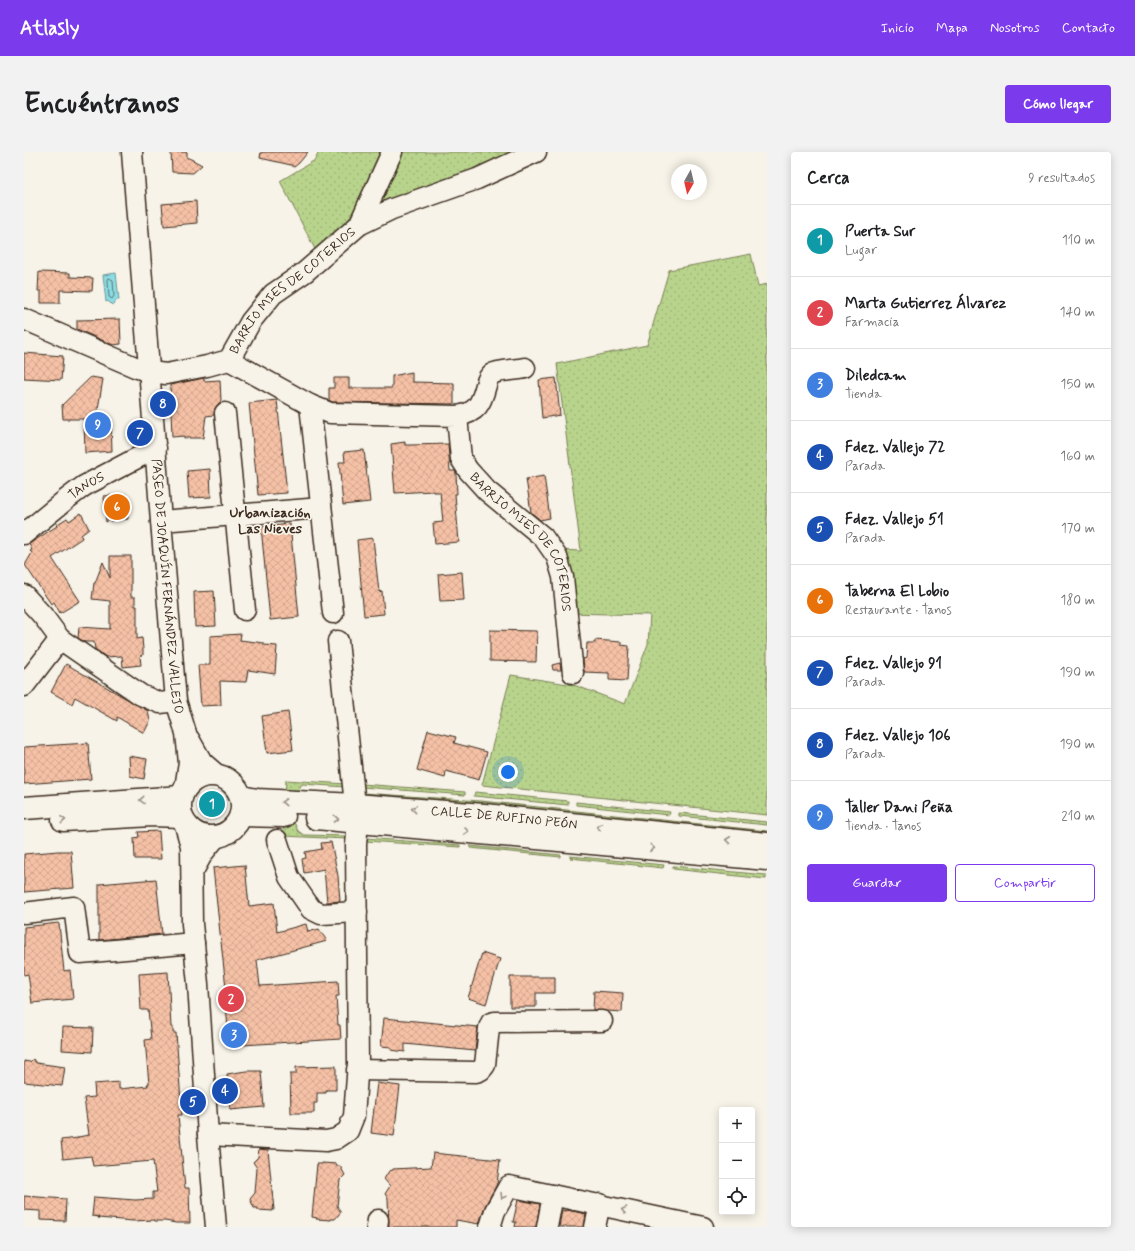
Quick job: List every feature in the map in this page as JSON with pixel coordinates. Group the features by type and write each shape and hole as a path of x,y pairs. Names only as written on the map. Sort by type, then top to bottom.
{"main road":[{"path":"208,775 225,778 232,783 238,790 241,806 238,823 231,830 223,835 207,838 199,836 191,831 183,807 191,782 199,777 208,775"},
{"name":"CALLE DE RUFINO PEÓN","path":"241,806 257,800 300,803 356,813 767,859"},
{"path":"24,808 183,807"},
{"path":"24,822 152,815 183,807"},
{"name":"CALLE DE RUFINO PEÓN","path":"356,813 484,815 767,844"}],"street":[{"name":"PASEO DE JOAQUÍN FERNÁNDEZ VALLEJO","path":"132,152 176,701 186,733 202,762 217,776"},
{"name":"BARRIO MIES DE COTERIOS","path":"359,225 392,152"},
{"name":"BARRIO MIES DE COTERIOS","path":"24,319 135,367 150,372 166,374 208,366 229,360 251,321 273,294 305,272 359,225 392,209 477,179 536,152"},
{"name":"BARRIO MIES DE COTERIOS","path":"229,360 310,405 330,413 457,416 472,412 476,408 491,375 496,372 525,368"},
{"path":"310,405 333,613"},
{"path":"225,413 245,610"},
{"name":"BARRIO MIES DE COTERIOS","path":"457,416 461,460 468,470 487,491 543,537 557,558 563,577 573,673"},
{"name":"TANOS","path":"24,534 84,486 156,448"},
{"path":"161,521 321,508"},
{"path":"24,595 43,616 60,639 141,695 160,703 176,701"},
{"path":"26,679 60,639"},
{"path":"208,1135 326,1141 336,1139 348,1131 354,1116 358,1070 356,813 338,641"},
{"name":"PASEO DE JOAQUÍN FERNÁNDEZ VALLEJO","path":"186,733 189,763 183,807 191,846 194,943 216,1227"},
{"name":"PASEO DE JOAQUÍN FERNÁNDEZ VALLEJO","path":"192,873 203,853 216,837"},
{"path":"277,840 289,878 311,910 321,914 357,912"},
{"path":"24,913 74,907 80,954 194,943"},
{"path":"358,1070 476,1072 481,1070 485,1065 489,1028 491,1024 496,1022 602,1022"},
{"path":"490,1227 495,1211 510,1186 600,1204 653,1222 704,1227"},
{"path":"547,1227 553,1195"},
{"path":"595,1227 600,1204"}],"green space":[{"path":"319,152 524,152 359,225 320,259 280,181 315,160"},
{"path":"751,254 758,286 767,284 767,815 482,785 511,675 574,685 625,704 648,644 650,615 567,613 557,550 581,551 557,364 647,345 669,270"},
{"path":"286,780 346,784 346,787 302,784 296,794 285,796"},
{"path":"362,784 465,792 465,795 362,787"},
{"path":"212,792 221,796 225,805 221,814 212,818 203,814 199,805 203,796"},
{"path":"475,792 568,801 568,805 474,796"},
{"path":"363,793 481,801 767,831 767,833 366,798"},
{"path":"576,802 670,812 669,815 576,805"},
{"path":"679,813 767,822 767,825 679,816"},
{"path":"284,821 294,822 298,831 304,835 348,836 347,839 283,836"},
{"path":"365,838 460,845 460,847 365,841"},
{"path":"470,846 561,855 561,857 470,848"},
{"path":"570,856 664,865 663,868 570,858"},
{"path":"673,866 766,875 766,879 673,869"}],"water":[{"path":"116,273 119,300 116,300 112,305 108,301 106,302 103,275"}],"building":[{"path":"171,152 187,152 187,158 202,165 193,173 172,172"},
{"path":"261,152 308,152 294,167 260,158"},
{"path":"196,201 197,223 164,226 162,204"},
{"path":"39,272 70,273 70,277 93,278 92,291 60,290 60,303 41,303 41,291 38,291"},
{"path":"120,319 121,344 113,345 77,329 77,320"},
{"path":"24,353 63,356 61,380 24,378"},
{"path":"412,372 412,382 454,383 454,404 332,402 329,400 329,388 334,388 334,378 349,378 349,388 392,388 392,376"},
{"path":"91,377 103,379 96,421 111,421 112,451 85,453 84,419 63,419 62,405"},
{"path":"204,378 204,381 220,380 221,401 215,408 214,415 206,416 203,438 184,438 184,436 172,437 170,385"},
{"path":"556,378 560,415 542,418 539,380"},
{"path":"277,400 287,493 258,495 249,403"},
{"path":"405,442 405,445 448,444 450,471 455,471 456,473 457,494 455,494 459,542 435,544 433,523 443,522 440,492 395,493 391,444"},
{"path":"364,450 370,502 343,505 339,462 345,462 344,452"},
{"path":"210,469 211,497 189,498 187,471"},
{"path":"544,476 550,518 540,520 531,512 526,479"},
{"path":"126,494 128,519 110,521 110,519 106,522 104,496"},
{"path":"81,513 89,529 81,535 82,538 52,558 80,601 60,613 54,602 51,604 25,565 32,553 30,551 32,550 29,544 67,518 69,521"},
{"path":"290,524 299,617 270,620 261,527"},
{"path":"373,538 379,592 382,591 384,614 364,616 357,540"},
{"path":"110,556 131,556 131,597 135,597 135,606 137,606 137,639 142,638 143,655 140,656 141,665 123,667 122,656 106,657 95,649 94,642 85,642 78,638 79,627 110,629 110,601 92,599 94,583 103,562 110,578"},
{"path":"462,572 464,600 440,601 438,574"},
{"path":"214,591 216,626 195,627 194,592"},
{"path":"490,630 537,631 536,662 490,661"},
{"path":"241,634 240,640 277,646 275,674 248,670 246,682 220,681 221,705 201,706 198,665 210,665 210,636"},
{"path":"595,640 621,642 621,645 629,646 627,681 609,680 609,673 584,672 583,659 586,658 587,643 595,643"},
{"path":"560,663 561,670 553,670 552,665"},
{"path":"66,664 148,711 150,721 144,733 117,717 117,721 75,697 72,704 51,692"},
{"path":"288,712 293,750 267,753 262,716"},
{"path":"428,730 456,737 454,743 487,752 479,780 446,771 445,778 417,770"},
{"path":"88,743 91,779 24,784 24,747"},
{"path":"129,756 147,759 144,779 130,776"},
{"path":"159,831 161,859 135,859 134,838 139,837 138,832"},
{"path":"331,842 338,876 340,901 327,902 324,869 304,873 302,859 306,858 305,852 322,849 321,843"},
{"path":"71,851 74,888 24,892 24,854"},
{"path":"245,865 249,906 274,903 277,932 306,924 308,932 319,929 327,941 257,960 260,986 338,981 339,996 336,996 338,1025 340,1025 341,1039 226,1046 225,1031 228,1031 226,1002 223,1002 223,988 226,988 213,868"},
{"path":"156,879 162,934 99,940 99,884"},
{"path":"58,923 64,971 70,970 73,999 32,1003 28,974 24,975 24,927"},
{"path":"482,953 500,959 486,1004 468,998"},
{"path":"168,972 171,1027 173,1027 173,1033 176,1033 182,1115 178,1115 185,1188 189,1188 190,1223 98,1218 99,1217 92,1216 94,1197 135,1200 153,1199 153,1192 157,1192 153,1161 93,1166 91,1156 63,1159 61,1140 89,1135 84,1098 95,1097 94,1084 119,1082 119,1089 148,1086 145,1040 151,1039 148,1010 141,1010 139,974"},
{"path":"510,977 555,977 555,993 536,993 536,1007 510,1007"},
{"path":"594,991 623,993 622,1012 593,1010"},
{"path":"384,1018 478,1027 475,1051 405,1044 405,1052 391,1050 391,1047 381,1046"},
{"path":"63,1027 93,1028 92,1052 62,1050"},
{"path":"33,1059 36,1063 65,1067 62,1086 24,1082 24,1061 30,1062"},
{"path":"336,1066 336,1090 326,1090 326,1093 317,1093 317,1103 314,1103 314,1113 291,1113 290,1074 296,1074 296,1067"},
{"path":"246,1071 261,1071 264,1107 230,1110 227,1074"},
{"path":"377,1083 400,1086 394,1136 371,1133"},
{"path":"259,1149 268,1150 273,1211 258,1210 258,1208 254,1208 250,1199 255,1193 257,1168 253,1162 258,1157"},
{"path":"433,1153 500,1160 497,1184 485,1206 479,1224 456,1220 456,1227 389,1227 388,1198 385,1194 390,1186 384,1179 389,1171 393,1169 431,1167"},
{"path":"317,1164 337,1164 336,1166 340,1166 345,1175 340,1180 337,1206 341,1212 335,1219 331,1220 316,1219 317,1218 312,1217"},
{"path":"24,1196 66,1199 65,1221 40,1220 40,1211 24,1210"},
{"path":"518,1200 540,1204 536,1227 515,1227 516,1222 513,1222"},
{"path":"562,1210 586,1214 584,1227 559,1227"}],"place":[{"name":"Fdez. Vallejo 106","path":"163,404"},
{"name":"Taller Dani Peña","path":"98,425"},
{"name":"Fdez. Vallejo 91","path":"140,433"},
{"name":"Taberna El Lobio","path":"117,507"},
{"name":"Puerta Sur","path":"212,804"},
{"name":"Marta Gutierrez Álvarez","path":"231,999"},
{"name":"Diledcam","path":"234,1035"},
{"name":"Fdez. Vallejo 72","path":"225,1091"},
{"name":"Fdez. Vallejo 51","path":"193,1102"}],"district":[{"name":"Urbanización Las Nieves","path":"270,522"}]}
